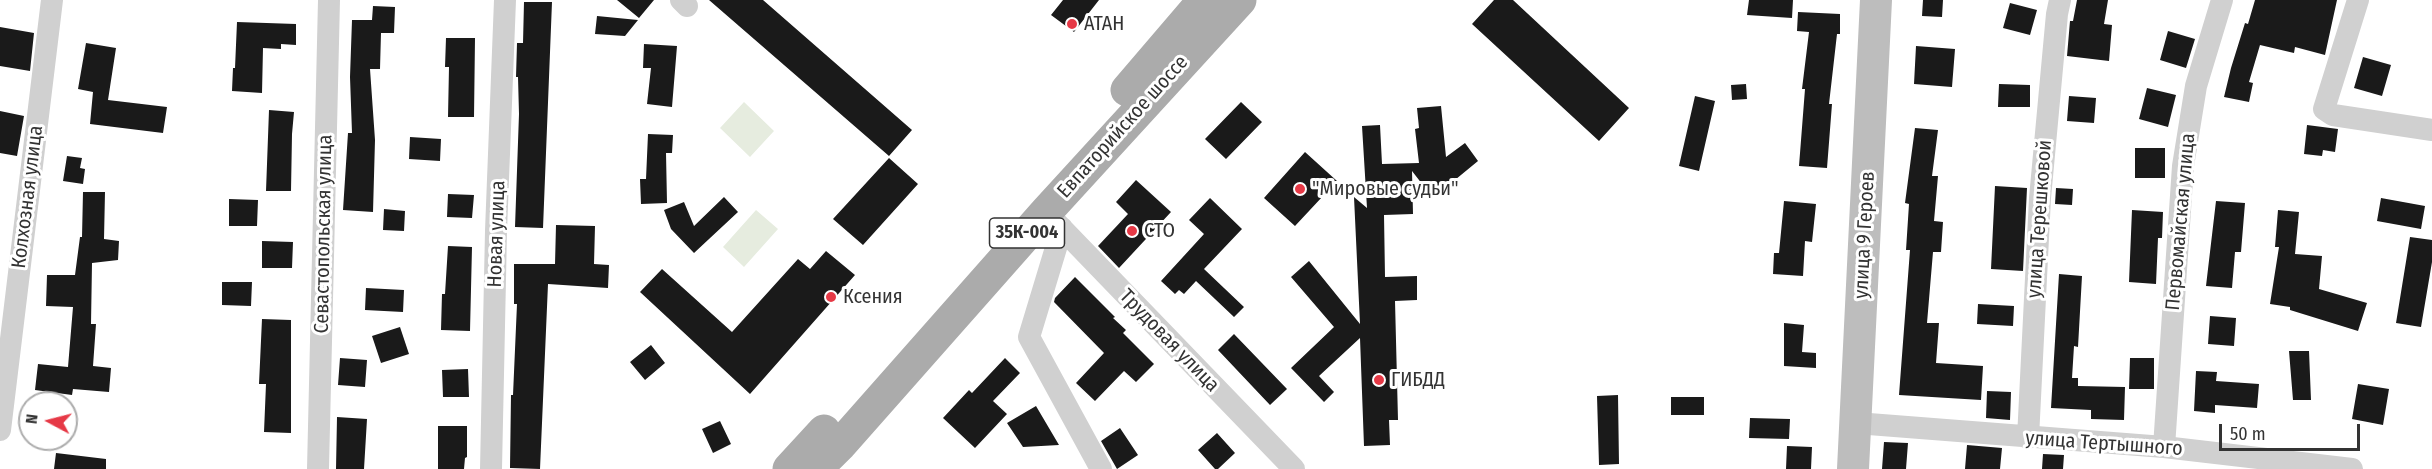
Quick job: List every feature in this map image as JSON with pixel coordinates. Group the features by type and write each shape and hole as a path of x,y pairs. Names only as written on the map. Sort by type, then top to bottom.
{"main road":[{"name":"Евпаторийское шоссе","path":"789,469 925,323 1204,0"},
{"name":"Евпаторийское шоссе","path":"816,469 1054,220 1240,0"}],"street":[{"name":"Колхозная улица","path":"0,430 52,0"},
{"name":"Севастопольская улица","path":"318,469 329,0"},
{"name":"Новая улица","path":"491,469 496,231 505,0"},
{"name":"улица 9 Героев","path":"1852,469 1876,0"},
{"name":"улица Терешковой","path":"2028,438 2040,198 2060,0"},
{"name":"Первомайская улица","path":"2164,447 2182,166 2196,86 2222,0"},
{"path":"2358,0 2324,109 2333,115 2432,130"},
{"path":"1054,220 1029,337 1101,469"},
{"name":"Трудовая улица","path":"1054,220 1294,469"},
{"name":"улица Тертышного","path":"1856,423 2164,447 2352,469"}],"shaded area":[{"path":"744,102 774,131 750,157 720,128"},
{"path":"756,210 778,229 744,267 723,247"}],"building":[{"path":"617,0 654,0 639,18"},
{"path":"709,0 763,0 912,130 889,156"},
{"name":"АТАН","path":"1063,0 1099,0 1074,32 1051,15"},
{"path":"1494,0 1513,0 1629,108 1599,141 1472,24"},
{"path":"1749,0 1793,0 1792,18 1747,15"},
{"path":"1923,0 1943,0 1942,17 1922,16"},
{"path":"2077,0 2108,0 2104,24 2112,25 2109,61 2067,56 2070,21 2073,21"},
{"path":"2255,0 2337,0 2325,55 2295,47 2294,53 2260,45 2249,82 2253,83 2249,102 2224,97 2245,23 2248,24"},
{"path":"524,2 552,2 543,228 515,227 519,114 518,77 516,77 517,43 523,43"},
{"path":"2010,3 2037,10 2030,35 2003,28"},
{"path":"373,6 395,7 394,33 381,33 380,69 370,69 375,140 373,212 343,210 348,133 352,133 350,77 352,20 372,20"},
{"path":"1798,12 1840,14 1840,34 1837,34 1829,104 1832,104 1827,168 1799,166 1805,89 1802,89 1809,32 1797,31"},
{"path":"597,16 638,20 625,36 595,34"},
{"path":"237,22 296,24 296,45 281,44 281,49 263,48 262,93 232,91"},
{"path":"0,27 34,33 30,71 0,66"},
{"path":"2168,31 2195,39 2186,68 2160,60"},
{"path":"446,38 475,38 474,117 448,117 449,67 445,67"},
{"path":"86,43 116,48 108,100 167,107 163,133 90,124 93,92 78,89"},
{"path":"644,44 677,46 672,107 647,104 651,68 643,68"},
{"path":"1916,46 1955,49 1952,87 1914,84"},
{"path":"2363,57 2391,65 2382,96 2354,88"},
{"path":"1746,84 1747,99 1732,100 1731,85"},
{"path":"1999,84 2030,85 2030,107 1998,107"},
{"path":"2147,88 2176,95 2168,127 2139,119"},
{"path":"1695,96 1715,101 1699,171 1679,166"},
{"path":"2069,96 2096,98 2094,123 2067,121"},
{"path":"1241,102 1262,122 1226,159 1205,139"},
{"path":"1441,106 1446,157 1465,143 1478,161 1433,198 1412,171 1413,214 1384,215 1385,277 1417,276 1417,300 1395,301 1398,420 1389,420 1390,445 1364,446 1360,338 1319,376 1334,392 1324,402 1291,368 1334,327 1291,277 1309,261 1360,324 1354,197 1367,208 1362,126 1380,125 1382,164 1419,163 1415,129 1419,128 1417,108"},
{"path":"269,110 294,112 291,191 266,191"},
{"path":"0,111 24,116 17,156 0,153"},
{"path":"2307,125 2338,129 2335,152 2323,150 2322,156 2304,154"},
{"path":"1915,128 1938,130 1932,176 1938,176 1934,221 1943,222 1941,252 1933,252 1927,323 1939,323 1936,363 1983,366 1981,400 1899,395 1910,250 1906,250 1909,204 1905,203"},
{"path":"648,134 673,135 672,153 666,153 667,203 641,204 640,179 646,179"},
{"path":"410,137 441,139 440,161 409,159"},
{"path":"2135,148 2165,148 2165,178 2135,178"},
{"name":"\"Мировые судьи\"","path":"1305,152 1337,181 1295,226 1264,198"},
{"path":"67,156 82,158 80,168 85,169 83,184 63,181"},
{"path":"889,158 918,184 863,245 833,219"},
{"name":"СТО","path":"1136,180 1171,212 1119,268 1098,246 1128,214 1116,202"},
{"path":"1995,186 2027,188 2023,271 1991,269"},
{"path":"2056,188 2073,189 2072,205 2055,204"},
{"path":"83,192 105,192 104,239 119,241 118,260 92,263 91,324 96,324 93,366 111,368 109,392 73,389 73,391 35,390 38,364 68,367 73,307 46,306 47,275 75,275 80,237 82,237"},
{"path":"448,194 474,195 472,218 447,217"},
{"path":"724,197 738,212 694,253 671,229 664,210 684,202 694,226"},
{"path":"1210,198 1242,229 1204,269 1244,307 1234,317 1196,281 1184,294 1179,290 1175,294 1161,281 1204,234 1189,220"},
{"path":"2381,198 2425,206 2421,229 2377,221"},
{"path":"229,199 258,200 257,226 229,226"},
{"path":"1784,201 1816,204 1812,242 1805,241 1803,276 1773,274 1774,253 1779,253"},
{"path":"2216,201 2245,203 2241,252 2235,252 2232,288 2206,286"},
{"path":"384,209 405,211 404,231 383,230"},
{"path":"2132,210 2163,212 2162,238 2158,238 2156,284 2129,282"},
{"path":"2278,210 2299,212 2295,254 2322,256 2319,289 2367,303 2358,331 2290,310 2290,307 2270,304 2279,247 2275,247"},
{"path":"556,225 595,226 594,264 609,265 608,288 548,284 540,469 510,468 511,395 513,395 517,304 514,304 514,264 555,264"},
{"path":"2410,237 2432,240 2432,262 2421,327 2396,323"},
{"path":"262,241 293,242 292,268 262,268"},
{"path":"448,246 472,247 470,331 441,330 442,294 445,294"},
{"path":"826,251 855,275 750,394 640,292 662,269 732,332 798,259 810,269"},
{"path":"2059,274 2082,276 2078,347 2074,346 2072,378 2078,378 2078,386 2125,387 2124,420 2091,419 2091,410 2051,408"},
{"path":"1075,277 1115,317 1113,318 1126,330 1123,333 1154,364 1136,382 1124,371 1095,401 1076,383 1104,353 1054,302 1055,298"},
{"path":"222,282 252,282 251,306 222,305"},
{"path":"366,288 404,290 403,312 365,310"},
{"path":"1978,304 2014,306 2013,326 1977,324"},
{"path":"2210,316 2236,318 2234,346 2208,344"},
{"path":"262,319 291,320 291,433 264,432 266,384 259,384"},
{"path":"1784,323 1804,325 1802,352 1816,353 1816,368 1784,366"},
{"path":"400,327 409,354 381,363 372,336"},
{"path":"1234,334 1287,389 1270,405 1218,350"},
{"path":"651,345 665,363 645,380 630,362"},
{"path":"2289,351 2309,351 2311,400 2293,400"},
{"path":"340,358 367,360 365,387 338,385"},
{"path":"1005,358 1020,373 993,401 1007,414 975,448 943,418 969,390 972,393"},
{"path":"2130,358 2154,358 2154,389 2129,389"},
{"path":"468,369 469,397 443,397 442,370"},
{"path":"2196,371 2217,372 2216,381 2259,384 2257,408 2215,405 2215,413 2194,411"},
{"path":"2358,384 2389,389 2383,425 2352,419"},
{"path":"1987,391 2011,392 2010,420 1986,418"},
{"path":"1618,395 1619,464 1599,465 1597,396"},
{"path":"1671,397 1704,397 1704,415 1671,415"},
{"path":"1036,406 1059,445 1023,447 1007,423"},
{"path":"337,417 367,419 364,469 336,469"},
{"path":"1750,418 1790,419 1789,439 1749,438"},
{"path":"720,421 731,444 713,453 702,429"},
{"path":"438,426 467,426 467,457 464,469 438,469"},
{"path":"1120,428 1138,455 1117,469 1101,441"},
{"path":"1217,433 1235,453 1218,469 1215,469 1198,450"},
{"path":"1884,442 1908,443 1906,469 1882,469"},
{"path":"1967,445 2002,448 2000,469 1965,469"},
{"path":"1787,446 1812,447 1811,469 1786,469"},
{"path":"56,453 106,459 106,469 54,469"},
{"path":"2043,454 2064,455 2063,469 2042,469"}],"place":[{"name":"АТАН","path":"1072,24"},
{"name":"\"Мировые судьи\"","path":"1300,189"},
{"name":"СТО","path":"1132,231"},
{"name":"Ксения","path":"831,297"},
{"name":"ГИБДД","path":"1379,380"}]}
